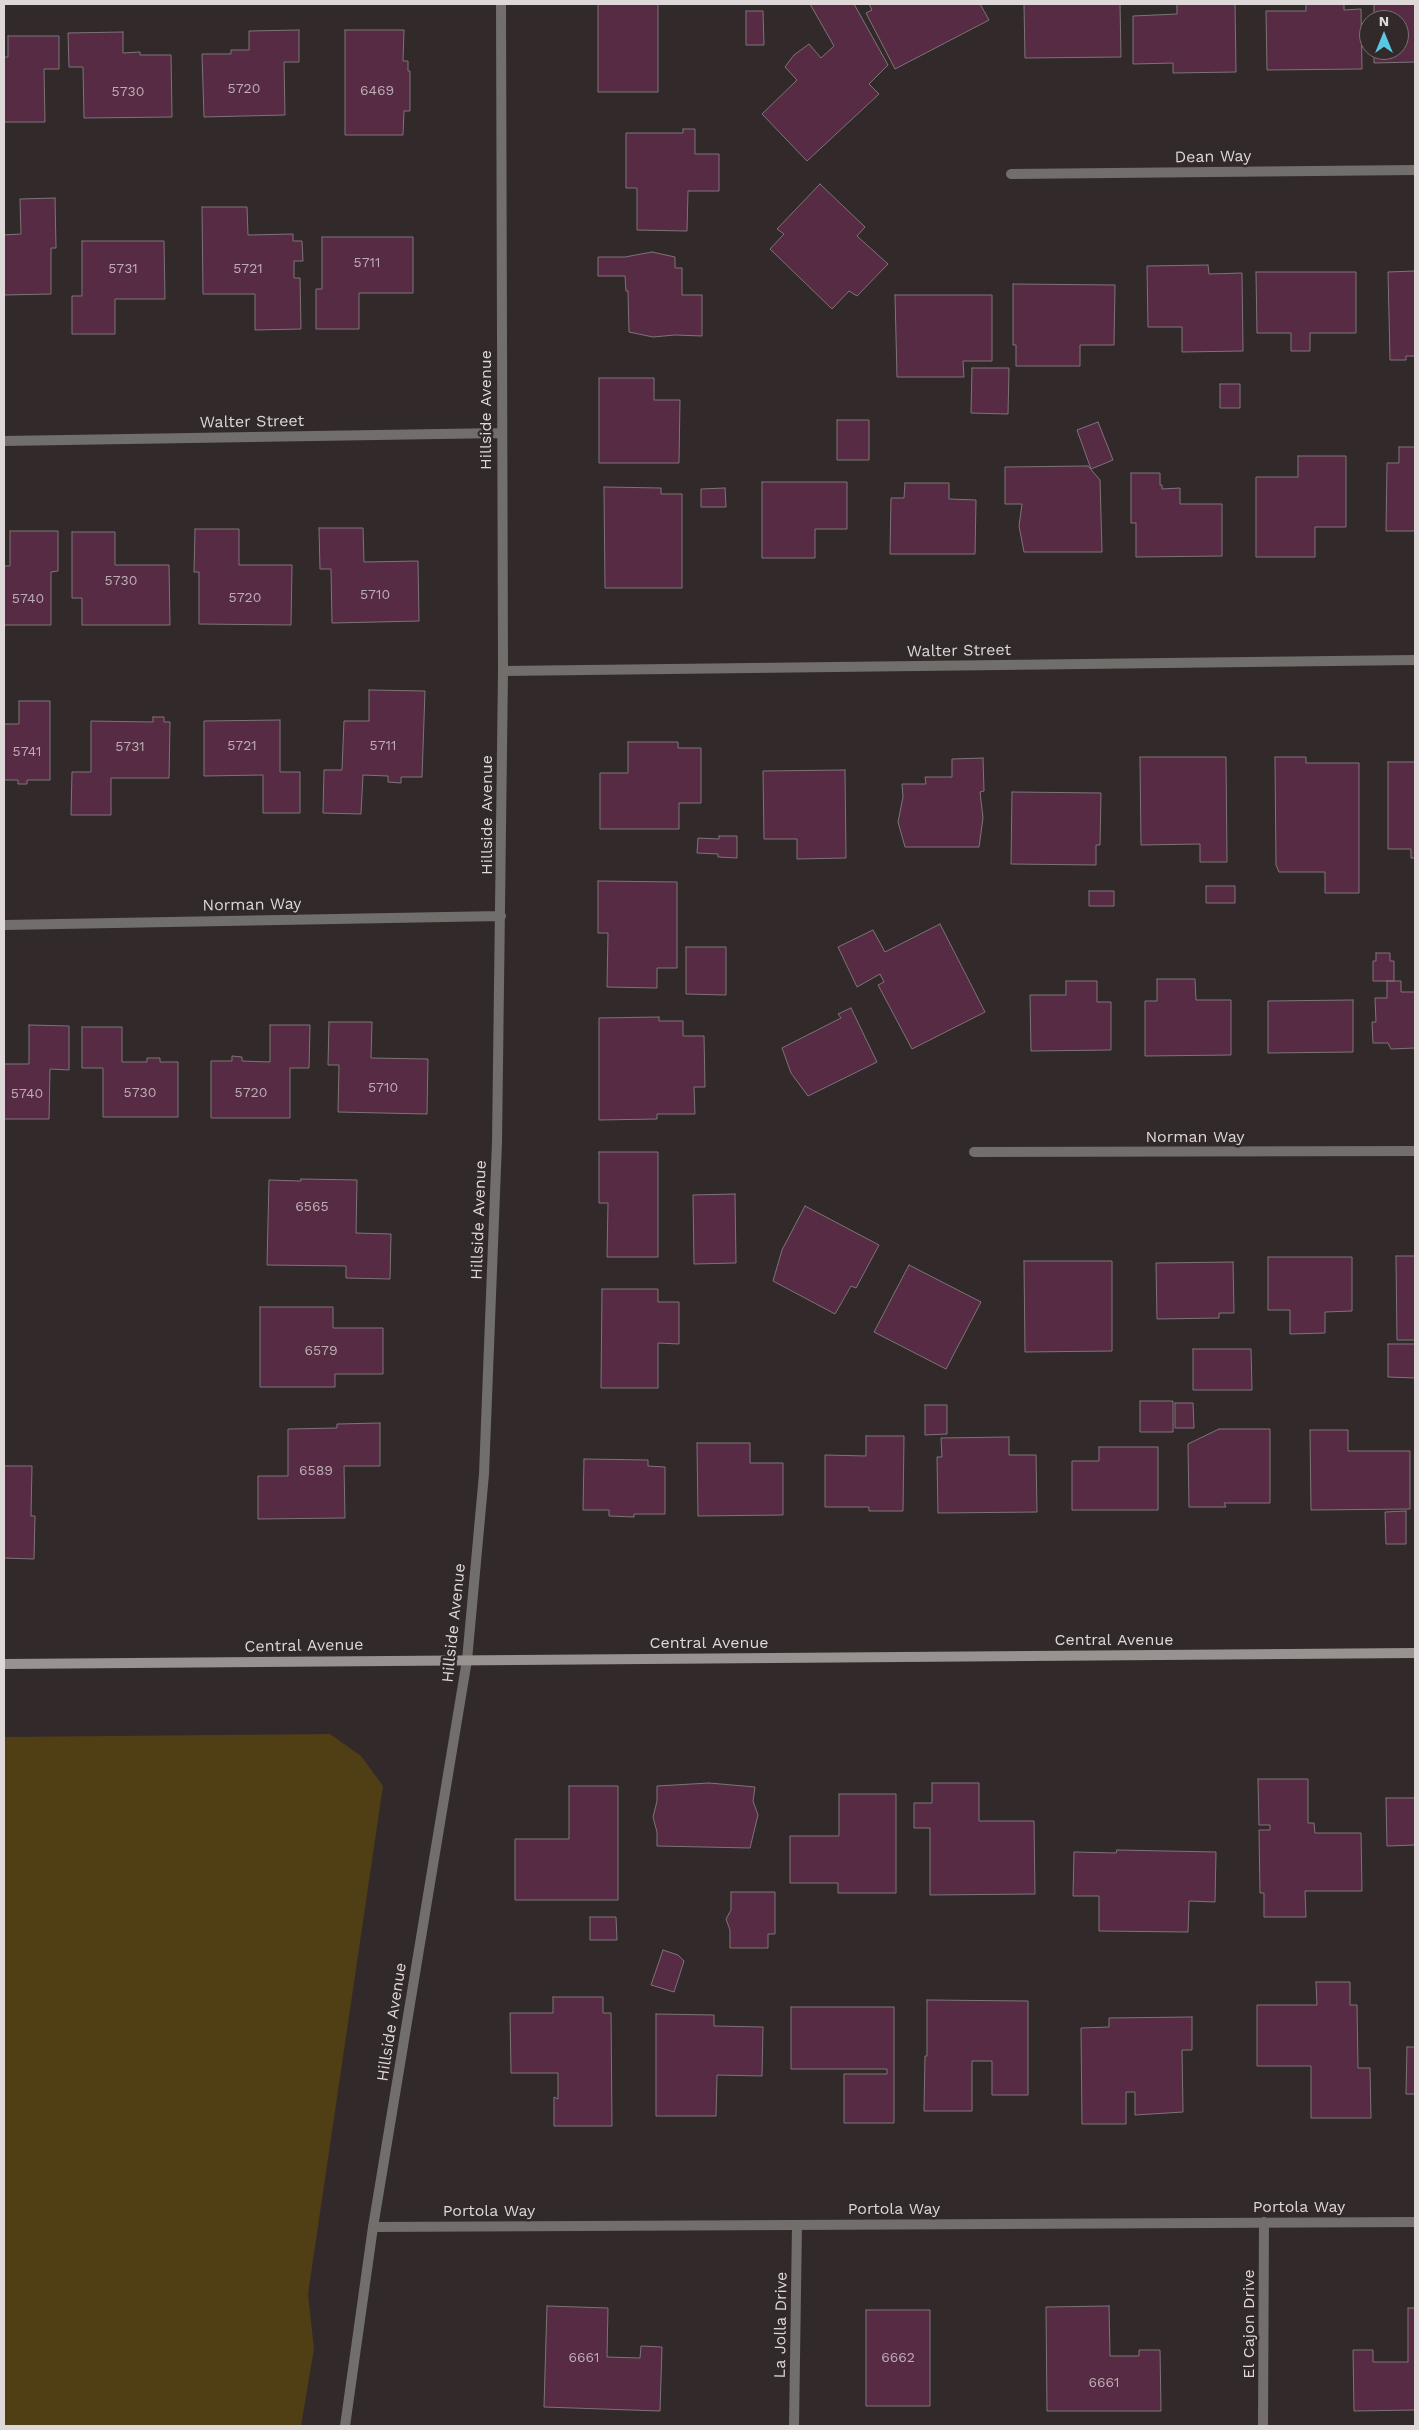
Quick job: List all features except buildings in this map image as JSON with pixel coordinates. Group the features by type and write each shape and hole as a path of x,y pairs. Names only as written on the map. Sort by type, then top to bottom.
{"main road":[{"name":"Central Avenue","path":"4,1664 1415,1653"}],"street":[{"name":"Hillside Avenue","path":"345,2426 373,2226 467,1660 484,1474 497,1142 501,916 503,671 501,4"},
{"name":"Dean Way","path":"1011,174 1415,170"},
{"name":"Walter Street","path":"4,441 501,433"},
{"name":"Walter Street","path":"503,671 1415,660"},
{"name":"Norman Way","path":"4,925 501,916"},
{"name":"Norman Way","path":"974,1152 1415,1151"},
{"name":"El Cajon Drive","path":"1263,2426 1264,2222"},
{"name":"Portola Way","path":"373,2226 1415,2222"},
{"name":"La Jolla Drive","path":"794,2426 797,2224"}],"shaded area":[{"path":"330,1734 361,1756 383,1786 308,2294 314,2349 301,2426 4,2426 4,1737"}]}
